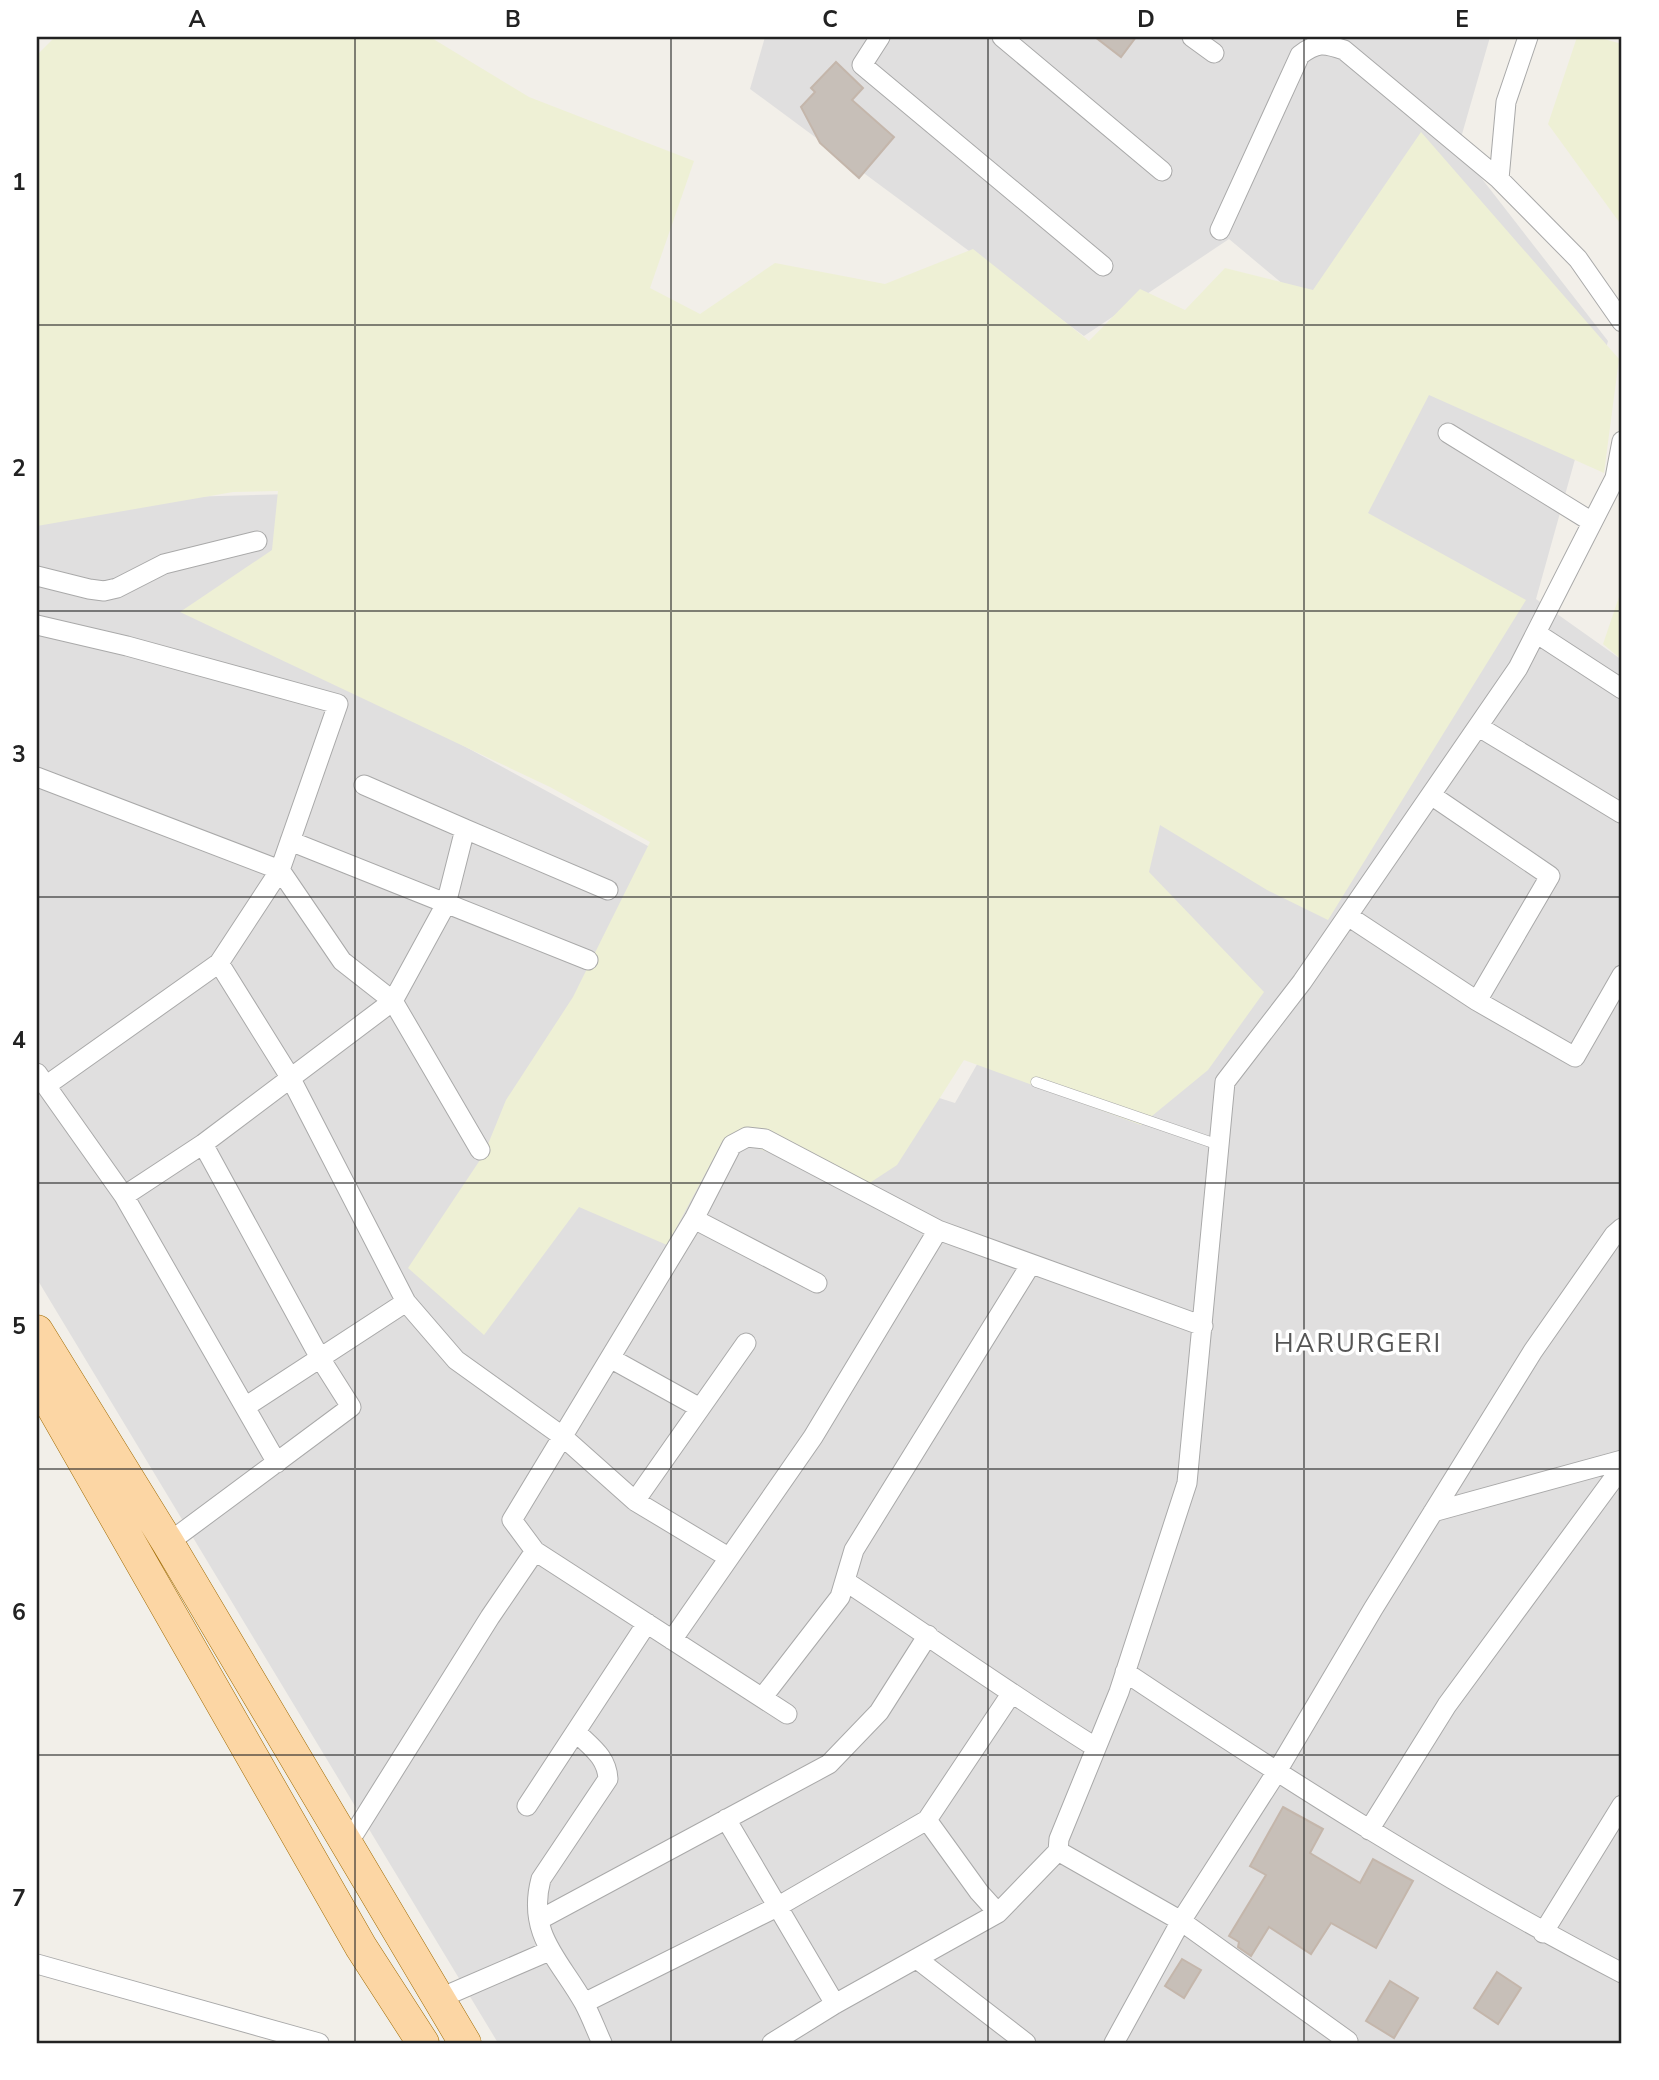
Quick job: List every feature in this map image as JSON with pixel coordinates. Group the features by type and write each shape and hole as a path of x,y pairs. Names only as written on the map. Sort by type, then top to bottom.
{"main road":[{"path":"37,1331 169,1543 465,2043"},
{"path":"37,1380 361,1947 423,2043"}],"street":[{"path":"880,37 862,65 1103,266"},
{"path":"1002,37 1162,171"},
{"path":"1192,37 1214,53"},
{"path":"1499,179 1506,102 1528,37"},
{"path":"1220,230 1300,55 1314,45 1330,45 1344,50 1499,179 1578,259 1622,321"},
{"path":"1448,433 1592,522"},
{"path":"772,2043 835,2004 998,1913 1058,1851 1059,1839 1125,1672 1187,1483 1224,1082 1302,982 1518,668 1592,522 1618,480 1622,441"},
{"path":"37,576 104,591 117,588 164,564 257,541"},
{"path":"37,625 127,646 338,704 280,870 219,963 42,1079 124,1196 277,1463"},
{"path":"1536,633 1605,675 1622,689"},
{"path":"1479,727 1621,813"},
{"path":"37,777 280,870 342,961 393,1000 480,1150"},
{"path":"364,785 608,890"},
{"path":"1431,795 1550,876 1477,1001"},
{"path":"124,1196 202,1144 393,1000 446,904 465,829"},
{"path":"290,841 588,960"},
{"path":"1348,916 1477,1001 1575,1057 1622,975"},
{"path":"219,963 290,1077 406,1302 456,1360 562,1436 635,1502 729,1557"},
{"path":"787,1714 536,1551 512,1520 694,1219 732,1144 747,1137 765,1139 938,1230 1203,1326"},
{"path":"169,1543 351,1408 320,1358 202,1144"},
{"path":"694,1219 817,1283"},
{"path":"1114,2043 1181,1921 1276,1773 1533,1351 1622,1228"},
{"path":"672,1640 813,1437 938,1230"},
{"path":"762,1698 841,1597 854,1550 1031,1264"},
{"path":"245,1407 406,1302"},
{"path":"635,1502 746,1343"},
{"path":"610,1358 700,1408"},
{"path":"1433,1512 1622,1460"},
{"path":"1369,1830 1447,1705 1622,1467"},
{"path":"347,1845 490,1617 536,1551"},
{"path":"845,1581 928,1635 1011,1695 1095,1747"},
{"path":"527,1806 647,1623"},
{"path":"539,1920 829,1764 879,1712 928,1635"},
{"path":"1125,1672 1276,1773 1369,1830 1543,1933 1622,1973"},
{"path":"584,2003 777,1907 927,1820 1011,1695"},
{"path":"576,1732 602,1758 608,1767 608,1779 541,1879 537,1893 539,1920 549,1951 584,2003 602,2043"},
{"path":"1543,1933 1622,1805"},
{"path":"726,1819 835,2004"},
{"path":"927,1820 979,1892 998,1913"},
{"path":"1058,1851 1181,1921 1348,2041"},
{"path":"438,1999 549,1951"},
{"path":"916,1959 1026,2043"},
{"path":"37,1964 319,2043"}],"lane":[{"path":"1036,1082 1219,1145"}],"shaded area":[{"path":"765,37 1490,37 1458,148 1608,341 1536,599 1622,660 1622,2043 498,2043 37,1279 37,501 332,493 383,702 681,864 810,1057 955,1103 1377,363 1229,239 1084,336 750,89"}],"green space":[{"path":"55,37 430,37 529,97 694,161 650,288 700,314 775,263 885,284 973,249 1089,341 1140,289 1185,310 1225,268 1313,290 1421,132 1619,359 1604,473 1429,395 1368,513 1526,600 1328,920 1267,890 1160,825 1149,872 1264,992 1208,1070 1141,1125 964,1060 897,1165 865,1186 725,1137 667,1245 579,1207 484,1335 408,1268 484,1154 506,1100 573,997 650,842 550,787 180,612 272,550 278,491 233,492 37,526 37,55"},
{"path":"1577,37 1597,37 1622,44 1622,226 1548,124"},
{"path":"1622,588 1622,660 1603,644"}],"building":[{"path":"1095,37 1136,37 1121,57"},
{"path":"836,62 863,88 852,100 894,137 859,178 820,143 801,107 815,92 811,88"},
{"path":"1283,1807 1323,1829 1310,1853 1360,1883 1373,1859 1413,1881 1376,1948 1331,1923 1311,1954 1269,1927 1251,1956 1238,1947 1239,1942 1229,1936 1266,1875 1250,1866"},
{"path":"1182,1959 1201,1970 1184,1998 1165,1986"},
{"path":"1497,1972 1521,1988 1498,2024 1474,2008"},
{"path":"1390,1981 1418,1998 1394,2038 1366,2021"}],"district":[{"name":"HARURGERI","path":"1358,1343"}]}
